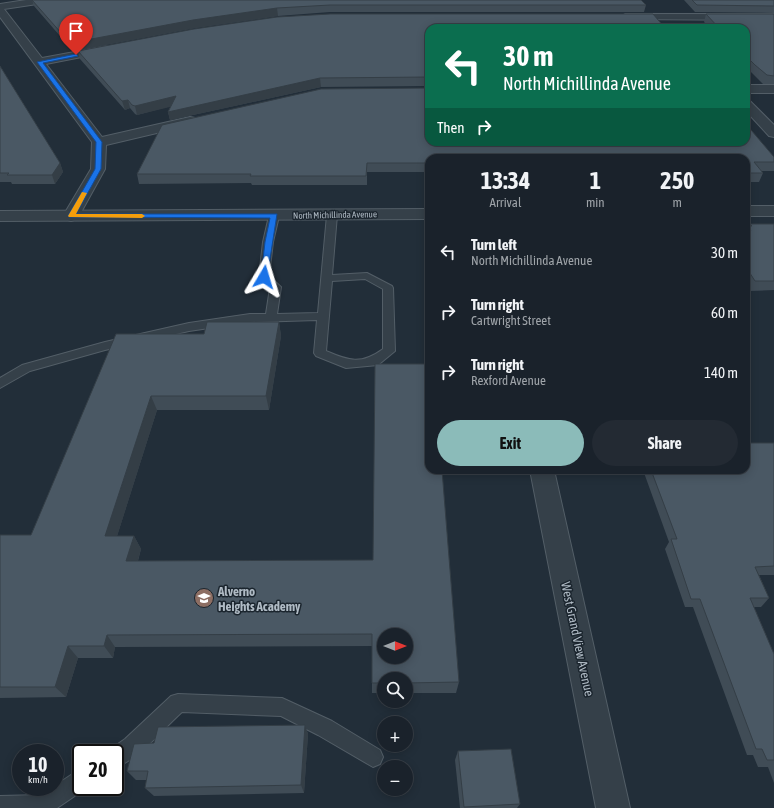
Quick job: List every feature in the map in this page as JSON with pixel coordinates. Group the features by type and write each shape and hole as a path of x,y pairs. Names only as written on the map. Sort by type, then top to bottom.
{"street":[{"path":"0,7 44,0"},
{"path":"658,9 672,24"},
{"path":"0,10 99,142 98,169 71,216"},
{"path":"616,17 774,16"},
{"path":"40,62 113,48"},
{"path":"750,89 774,89"},
{"path":"750,108 774,133"},
{"path":"99,142 204,118"},
{"path":"750,211 774,211"},
{"name":"North Michillinda Avenue","path":"0,216 274,216 425,214"},
{"name":"West Grand View Avenue","path":"543,474 613,808"}],"lane":[{"path":"327,278 367,276 388,288 389,351 374,362 346,364 320,353 332,215"},
{"path":"271,317 276,287 264,277 268,242 274,216"},
{"path":"0,384 26,368 105,346 189,327 250,318 324,316"},
{"path":"124,752 178,703 282,707 325,728 373,757"},
{"path":"0,806 44,805 72,786"}],"building":[{"path":"32,0 641,0 646,5 330,5 277,8 193,20 70,43"},
{"path":"692,0 774,0 774,6 697,5"},
{"path":"330,14 653,14 662,24 425,24 425,77 320,78 168,112 176,96 135,106 128,100 122,101 78,51 194,29 277,17"},
{"path":"706,14 774,14 774,76 767,75 750,60 750,24 715,24"},
{"path":"0,66 60,163 52,175 7,175 9,173 0,173"},
{"path":"425,88 425,146 750,146 750,129 774,157 774,162 754,162 763,173 750,173 750,154 425,154 425,163 367,163 366,176 137,174 162,125 321,89"},
{"path":"750,224 774,224 774,281 755,281 750,273 750,226 752,226"},
{"path":"207,322 279,322 266,396 151,396 105,536 134,536 126,561 373,560 375,364 425,364 425,474 442,474 459,682 413,683 413,672 377,672 377,683 372,683 372,634 107,635 104,646 68,646 55,687 0,687 0,535 31,535 116,334 204,334"},
{"path":"750,443 774,443 774,566 755,567 769,598 750,598 774,654 774,760 767,760 762,749 756,749 700,599 691,599 671,539 677,539 653,474 750,474"},
{"path":"305,725 301,785 145,788 148,771 127,771 134,744 154,743 158,727"},
{"path":"511,749 520,804 464,807 458,751"}],"slow traffic":[{"path":"84,193 71,216 142,216"}],"place":[{"name":"Alverno Heights Academy","path":"204,598"}],"route":[{"path":"76,55 40,62 99,142 98,169 71,216 274,216 268,242 264,277"}]}
